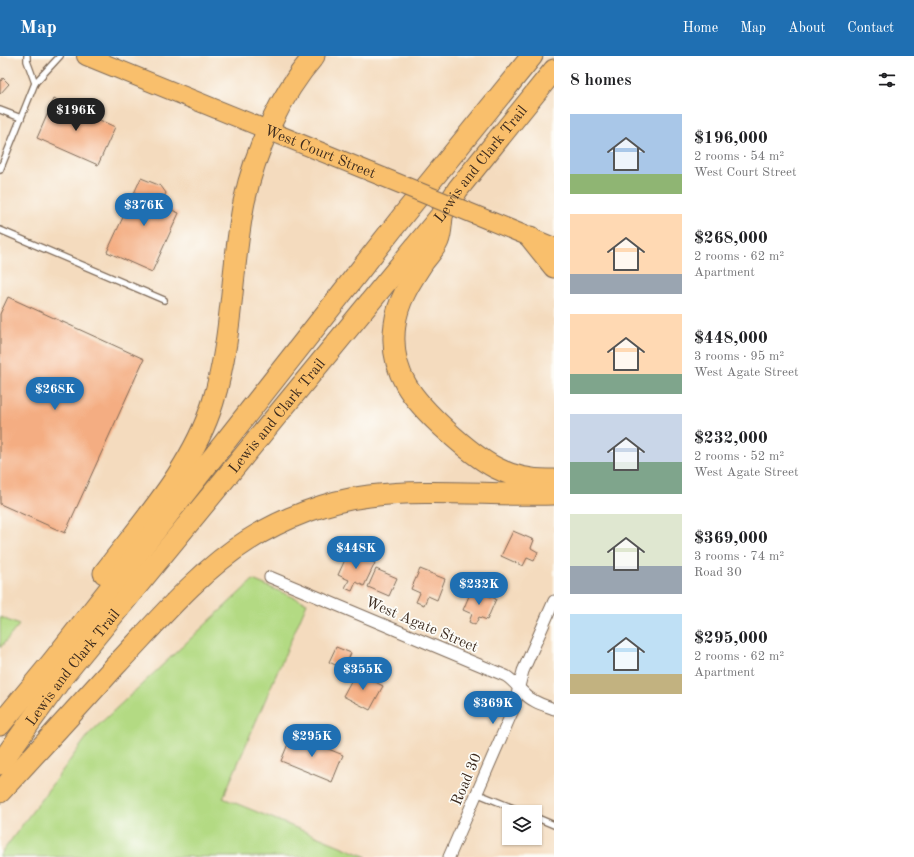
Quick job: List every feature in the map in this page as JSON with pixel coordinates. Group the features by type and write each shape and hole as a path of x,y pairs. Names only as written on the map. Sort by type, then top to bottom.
{"highway":[{"path":"52,662 61,630 171,485 204,426 220,378 244,202 248,186 267,130 290,90 314,56"},
{"name":"Lewis and Clark Trail","path":"0,725 52,662 410,207 532,56"},
{"name":"Lewis and Clark Trail","path":"0,764 64,675 443,213 458,189 554,70"},
{"path":"443,213 438,242 404,292 398,309 394,338 399,369 414,397 425,410 479,458 507,474 541,481 554,480"},
{"path":"530,237 554,267"},
{"path":"0,792 191,587 221,560 246,541 270,528 308,511 335,503 368,496 419,492 554,494"}],"main road":[{"name":"West Court Street","path":"86,56 554,247"}],"street":[{"name":"West Agate Street","path":"270,577 506,676 532,700 554,709"},
{"name":"Road 30","path":"449,857 513,710 523,671 554,601"}],"lane":[{"path":"27,56 27,61 35,82"},
{"path":"0,170 35,82 60,56"},
{"path":"0,110 21,118"},
{"path":"0,230 164,300"},
{"path":"476,793 506,805"},
{"path":"542,820 554,825"}],"green space":[{"path":"253,580 307,603 223,798 367,857 0,857 90,733"},
{"path":"0,617 19,625 0,648"}],"building":[{"path":"3,78 9,84 0,94 0,80 1,81"},
{"path":"54,99 115,127 98,165 37,138"},
{"path":"141,178 161,186 166,193 160,205 179,213 152,272 107,252"},
{"path":"8,297 144,359 65,533 0,504 0,314"},
{"path":"513,531 534,540 531,548 538,552 534,561 527,558 523,566 501,556"},
{"path":"349,551 375,563 364,586 356,582 352,591 345,588 349,580 338,575"},
{"path":"376,569 397,578 389,596 368,587"},
{"path":"420,569 445,579 437,600 428,596 424,605 416,602 420,593 411,589"},
{"path":"472,589 496,599 487,620 479,617 475,625 469,622 472,614 463,610"},
{"path":"336,647 351,653 344,669 329,662"},
{"path":"356,672 383,686 370,710 343,696"},
{"path":"292,734 343,755 332,782 281,761"}]}
